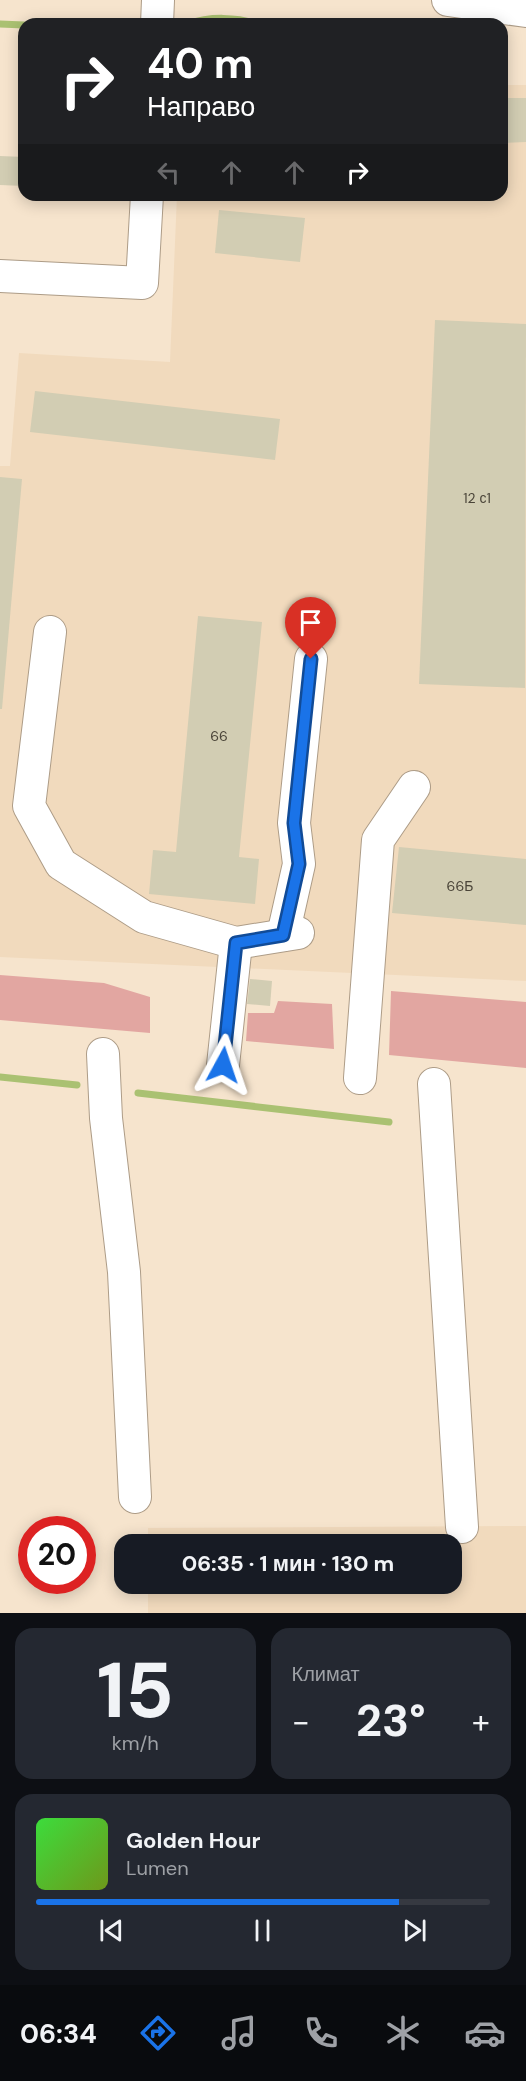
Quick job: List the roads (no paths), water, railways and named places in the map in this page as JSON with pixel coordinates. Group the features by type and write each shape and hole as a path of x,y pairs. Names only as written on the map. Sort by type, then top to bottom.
{"street":[{"path":"157,18 158,0"},
{"path":"448,0 526,11"},
{"path":"0,276 142,283 147,201"},
{"path":"50,632 29,806 61,864 144,917 236,943 291,934 299,864 294,823 311,659"},
{"path":"360,1078 378,840 414,787"},
{"path":"223,1065 236,943"},
{"path":"103,1054 106,1118 124,1272 135,1497"},
{"path":"434,1084 462,1527"}],"waterway":[{"path":"0,24 18,25"},
{"path":"0,1077 77,1085"},
{"path":"138,1093 389,1122"}]}
